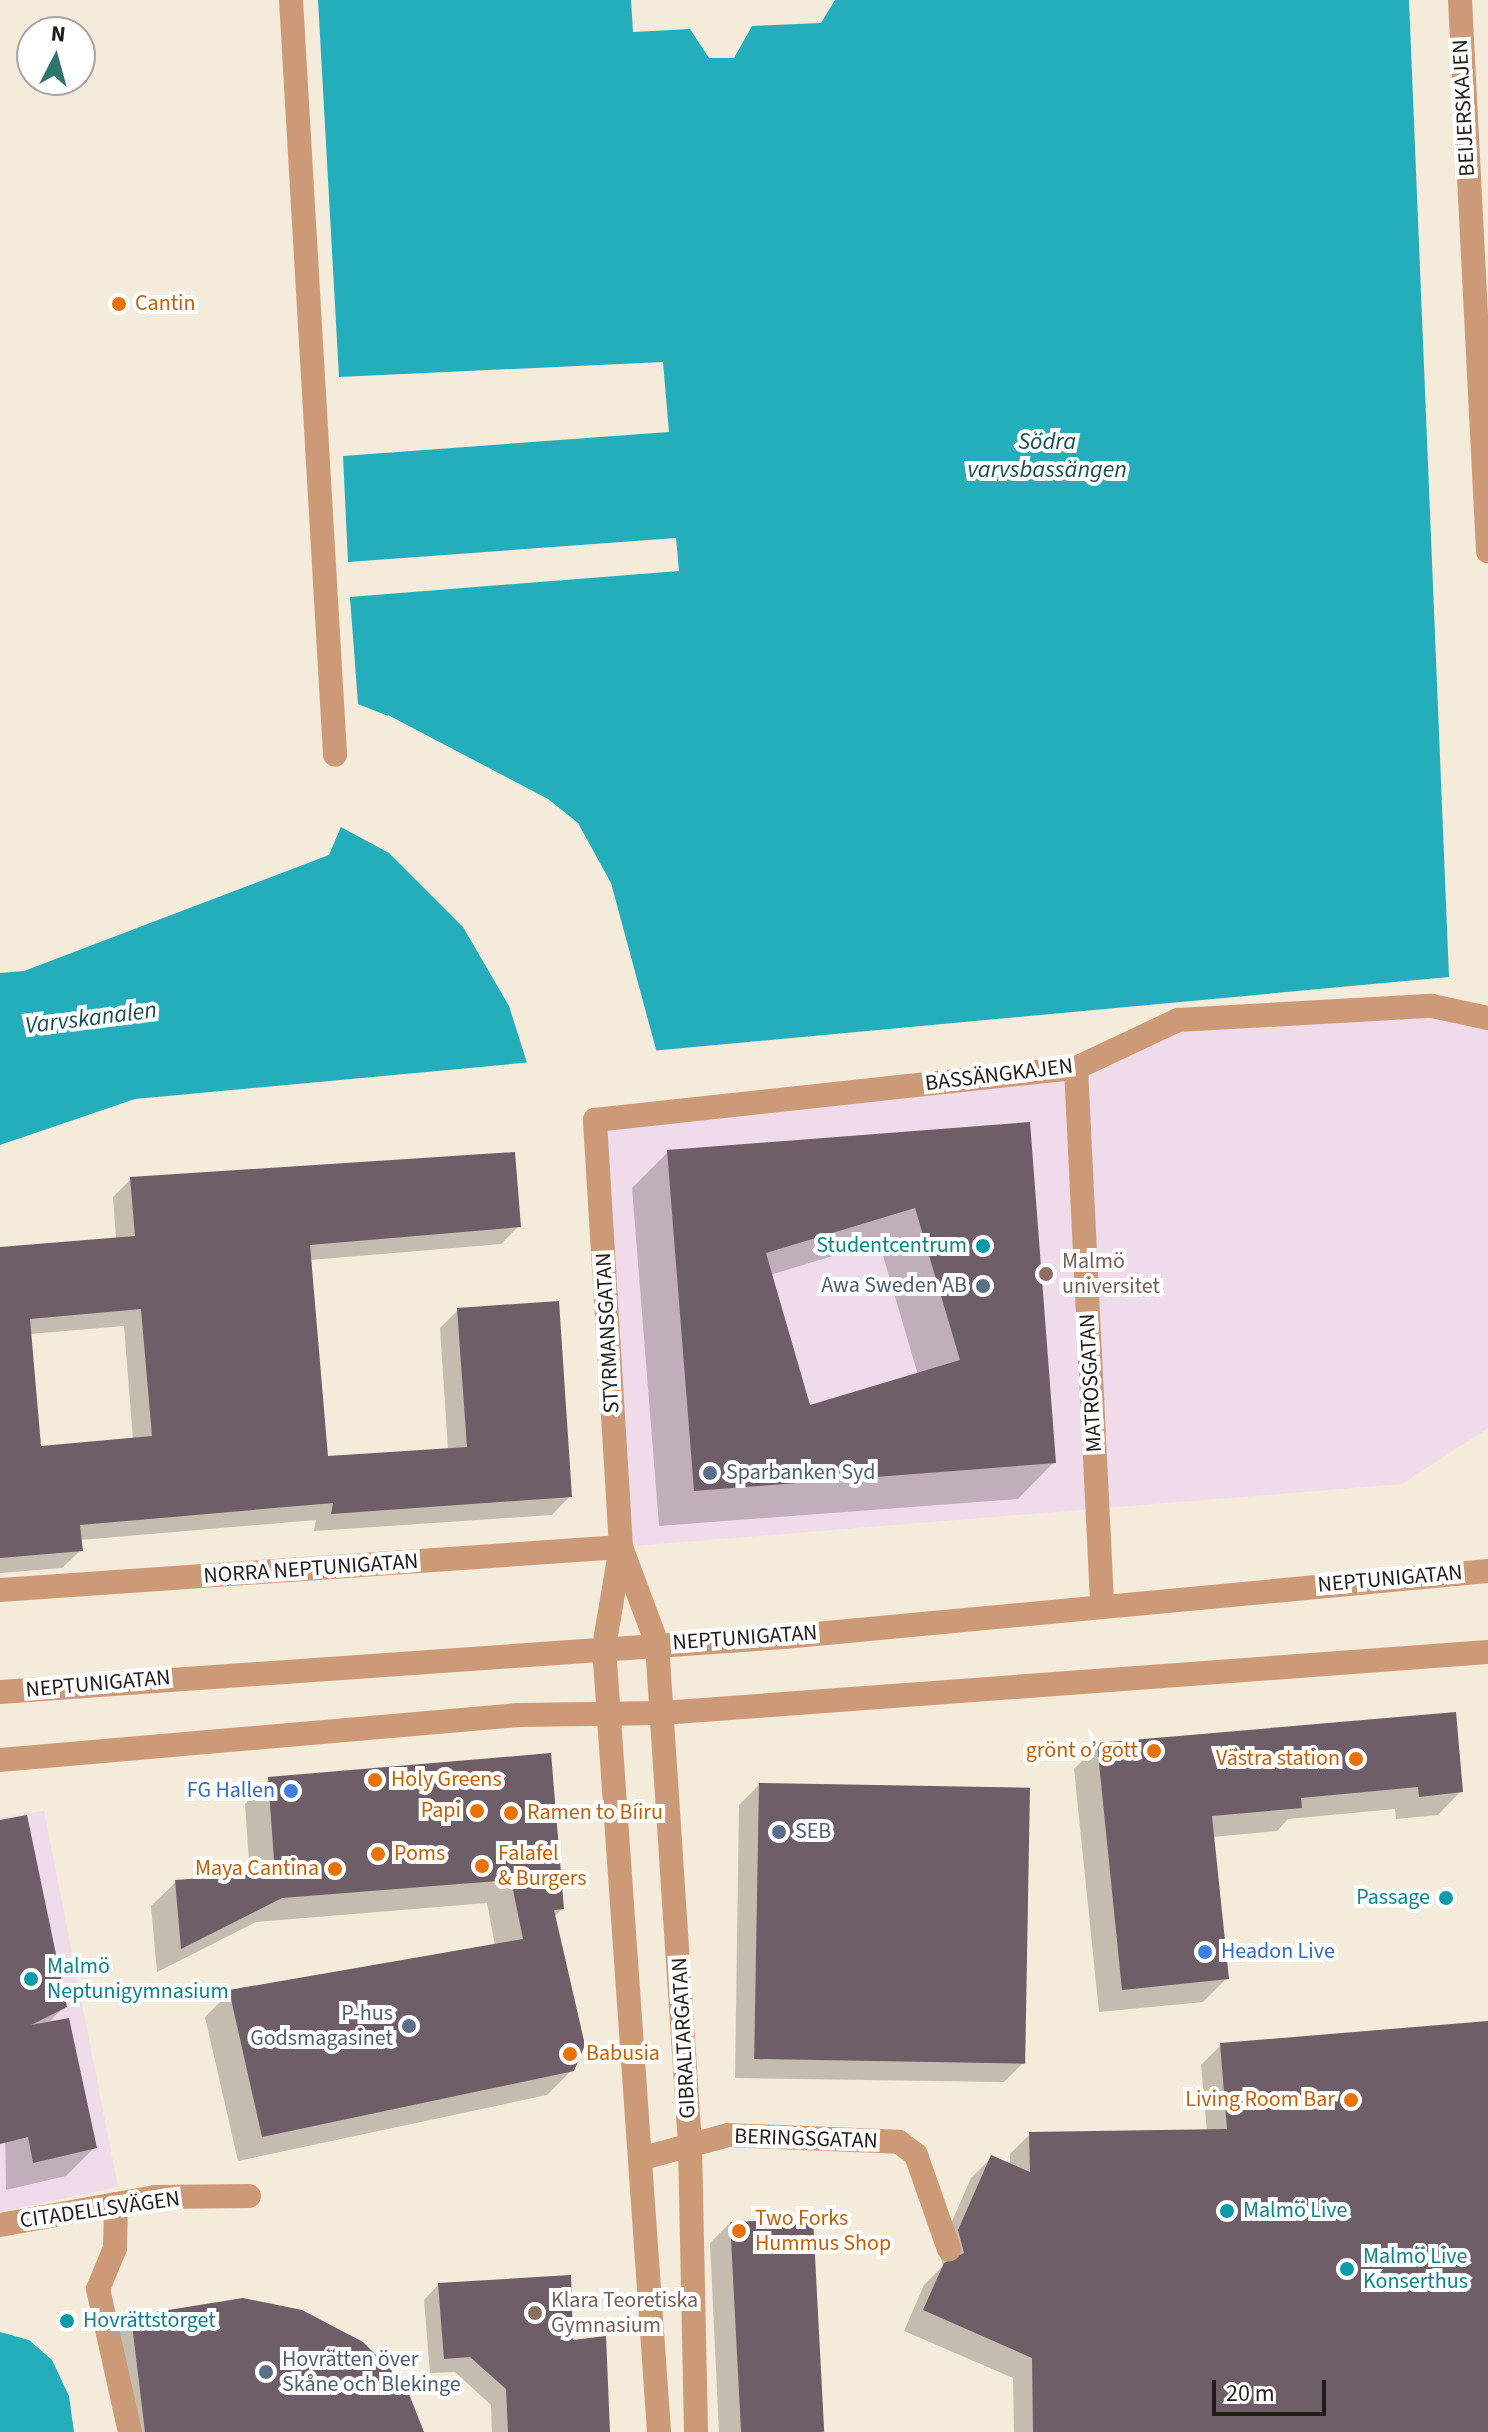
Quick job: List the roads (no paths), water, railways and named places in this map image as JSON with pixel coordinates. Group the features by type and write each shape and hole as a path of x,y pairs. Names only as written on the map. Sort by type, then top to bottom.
{"street":[{"path":"291,0 335,755"},
{"name":"BEIJERSKAJEN","path":"1460,0 1488,551"},
{"name":"BASSÄNGKAJEN","path":"595,1120 1076,1068 1178,1020 1432,1006 1488,1018"},
{"name":"MATROSGATAN","path":"1076,1068 1102,1602"},
{"name":"STYRMANSGATAN","path":"595,1120 621,1547 604,1647"},
{"name":"STYRMANSGATAN","path":"621,1547 657,1644"},
{"name":"NORRA NEPTUNIGATAN","path":"0,1590 621,1547"},
{"name":"NEPTUNIGATAN","path":"0,1692 657,1644 1102,1602 1488,1571"},
{"name":"GIBRALTARGATAN","path":"657,1644 690,2145 696,2432"},
{"path":"604,1647 643,2158 659,2432"},
{"path":"0,1760 519,1715 662,1713 1488,1652"},
{"name":"BERINGSGATAN","path":"643,2158 738,2135 899,2142 916,2155 949,2249"},
{"name":"CITADELLSVÄGEN","path":"0,2225 116,2204 249,2196"},
{"path":"116,2204 115,2248 98,2289 130,2432"}],"water":[{"name":"Södra varvsbassängen","path":"318,0 631,0 633,32 690,29 709,58 734,58 752,26 821,23 835,0 1409,0 1449,977 135,1099 0,1145 0,973 24,971 329,855 388,716 358,704 350,597 679,571 676,538 348,562 343,456 669,432 663,362 339,377"},
{"path":"0,2332 29,2340 52,2360 69,2396 74,2432 0,2432"}],"place":[{"name":"Cantin","path":"119,304"},
{"name":"Studentcentrum","path":"983,1246"},
{"name":"Malmö universitet","path":"1046,1274"},
{"name":"Awa Sweden AB","path":"983,1286"},
{"name":"Sparbanken Syd","path":"710,1473"},
{"name":"grönt o’ gott","path":"1154,1751"},
{"name":"Västra station","path":"1356,1759"},
{"name":"Holy Greens","path":"375,1780"},
{"name":"FG Hallen","path":"291,1791"},
{"name":"Papi","path":"477,1811"},
{"name":"Ramen to Bíiru","path":"511,1813"},
{"name":"SEB","path":"779,1832"},
{"name":"Poms","path":"378,1854"},
{"name":"Falafel & Burgers","path":"482,1866"},
{"name":"Maya Cantina","path":"335,1869"},
{"name":"Passage","path":"1446,1898"},
{"name":"Headon Live","path":"1205,1952"},
{"name":"Malmö Neptunigymnasium","path":"31,1979"},
{"name":"P-hus Godsmagasinet","path":"409,2026"},
{"name":"Babusia","path":"570,2054"},
{"name":"Living Room Bar","path":"1351,2100"},
{"name":"Malmö Live","path":"1227,2211"},
{"name":"Two Forks Hummus Shop","path":"739,2231"},
{"name":"Malmö Live Konserthus","path":"1347,2269"},
{"name":"Klara Teoretiska Gymnasium","path":"535,2313"},
{"name":"Hovrättstorget","path":"67,2321"},
{"name":"Hovrätten över Skåne och Blekinge","path":"266,2372"}],"water label":[{"name":"Varvskanalen","path":"91,1018"}]}
